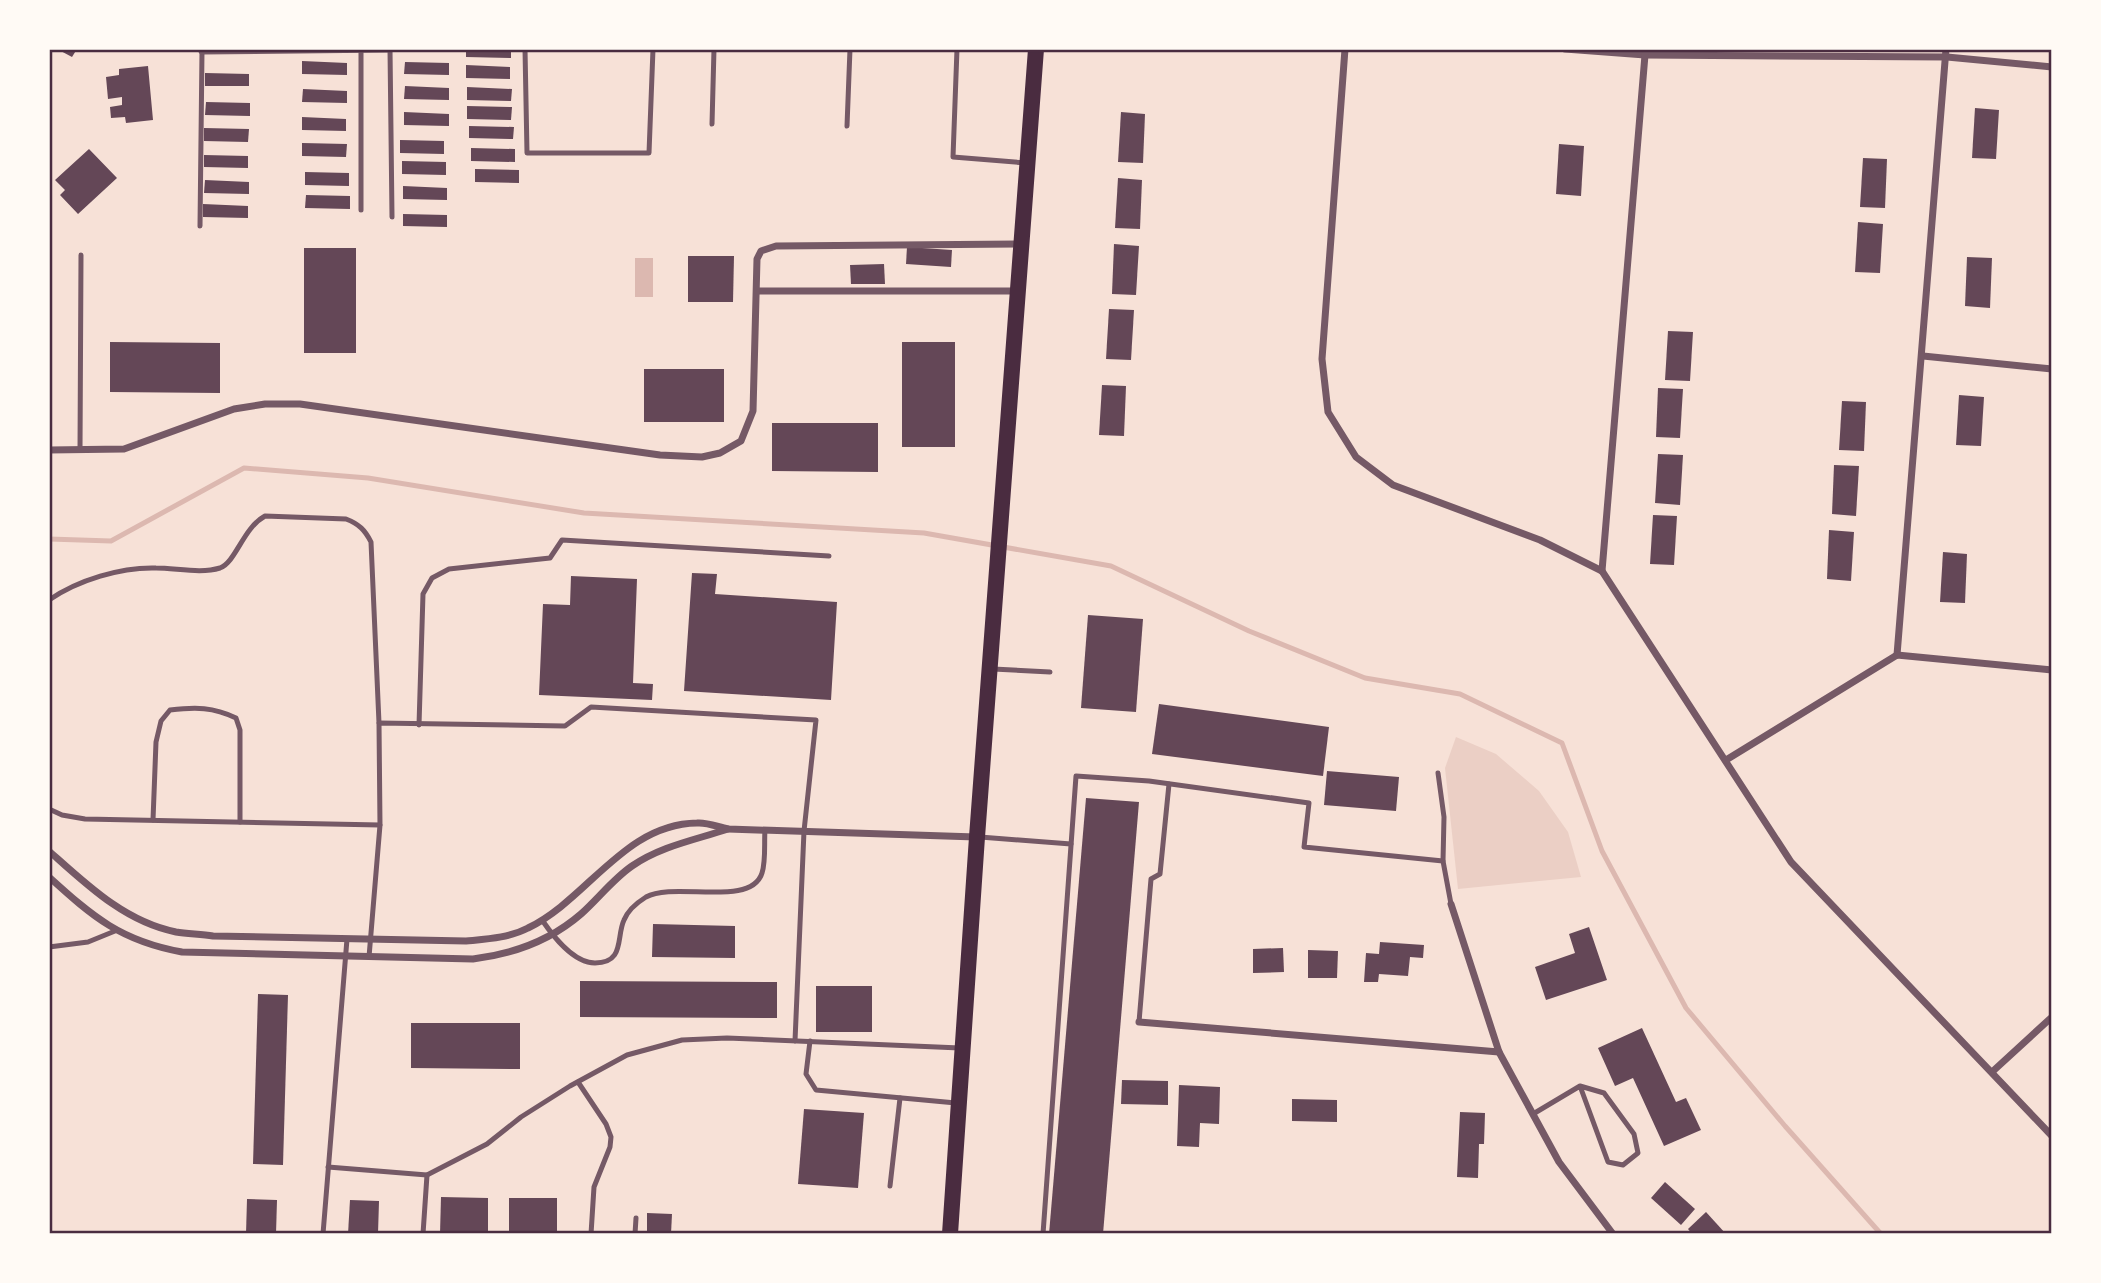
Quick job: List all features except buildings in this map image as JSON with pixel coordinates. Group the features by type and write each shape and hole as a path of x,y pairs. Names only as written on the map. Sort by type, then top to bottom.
{"main road":[{"path":"950,1234 1036,49"}],"street":[{"path":"202,51 390,49"},
{"path":"1345,49 1322,359 1328,412 1356,457 1393,485 1540,540 1602,571 1791,862 2052,1136"},
{"path":"1565,49 1646,55 1947,53 2052,67"},
{"path":"1897,655 1947,53"},
{"path":"1602,571 1646,55"},
{"path":"49,450 124,449 234,409 265,404 300,404 660,455 702,457 720,453 741,441 753,411 757,259 761,251 776,246 1021,244"},
{"path":"757,291 1017,291"},
{"path":"1923,356 2052,369"},
{"path":"1726,760 1897,655 2052,670"},
{"path":"49,851 115,906 134,917 174,931 213,936 490,939 519,932 542,920 632,845 652,833 674,825 699,822 728,829 977,837"},
{"path":"49,877 92,915 115,930 157,948 182,952 473,959 523,949 580,915 630,868 651,855 728,829"},
{"path":"1451,904 1499,1052 1559,1162 1613,1234"},
{"path":"1992,1072 2052,1017"},
{"path":"1139,1022 1499,1052"}],"lane":[{"path":"390,49 392,217"},
{"path":"525,49 527,153 649,153 653,49"},
{"path":"712,124 713,49"},
{"path":"847,126 850,49"},
{"path":"957,49 953,157 1026,163"},
{"path":"361,50 361,210"},
{"path":"200,226 202,51"},
{"path":"80,450 81,255"},
{"path":"49,600 74,586 133,569 222,567 230,561 255,521 265,516 346,519 356,522 365,530 371,542 379,723 380,825 369,957"},
{"path":"419,725 423,594 432,578 449,569 550,558 562,540 829,556"},
{"path":"990,669 1051,672"},
{"path":"153,821 156,741 160,721 170,710 197,707 218,710 236,718 240,730 240,822"},
{"path":"379,723 565,726 591,707 816,720 804,831 795,1041"},
{"path":"1438,773 1444,817 1443,861 1451,904"},
{"path":"1044,1234 1076,776 1169,784 1309,803 1304,847 1443,861"},
{"path":"1139,1022 1151,879 1160,874 1169,784"},
{"path":"49,809 62,816 85,819 380,825"},
{"path":"542,920 568,951 593,964 607,961 619,948 623,921 628,912 648,896 662,890 734,892 755,884 762,873 765,830"},
{"path":"977,837 1071,844"},
{"path":"49,947 88,942 115,930"},
{"path":"323,1234 348,939"},
{"path":"328,1167 427,1175 487,1144 521,1117 627,1055 682,1040 727,1038 963,1048"},
{"path":"810,1041 806,1074 816,1090 959,1103"},
{"path":"578,1082 606,1124 611,1137 610,1147 594,1187 591,1234"},
{"path":"1533,1114 1580,1086 1604,1093 1634,1134 1638,1153 1623,1165 1608,1162 1580,1086"},
{"path":"890,1186 901,1098"},
{"path":"424,1234 427,1175"},
{"path":"635,1234 636,1218"}],"shaded area":[{"path":"635,258 653,258 653,297 635,297"},
{"path":"1456,737 1496,754 1539,791 1568,832 1581,877 1458,889 1445,768"}],"waterway":[{"path":"49,539 111,541 244,468 368,478 584,513 924,533 1111,566 1249,631 1365,678 1460,694 1562,743 1602,851 1686,1008 1785,1126 1881,1234"}]}
